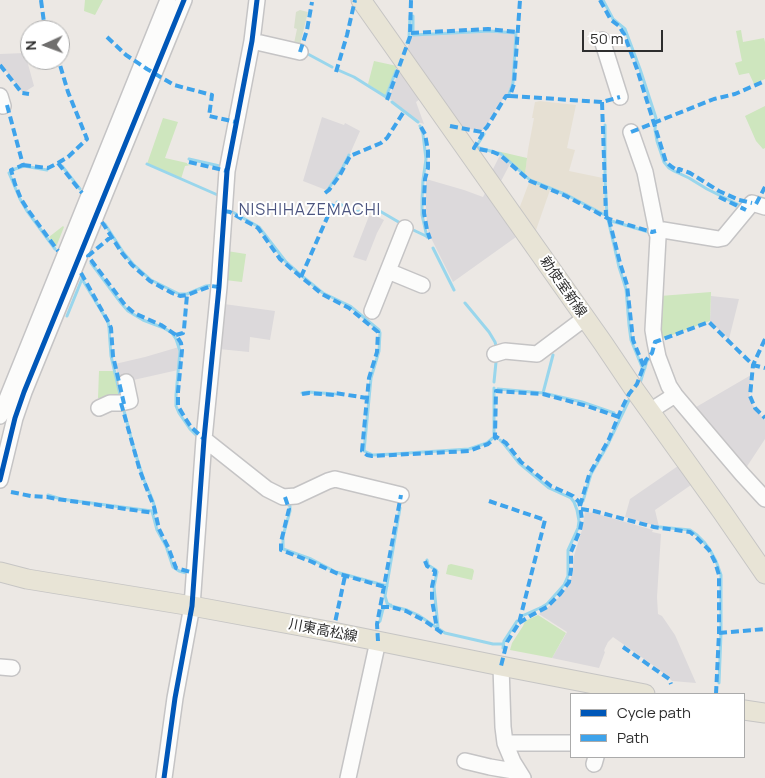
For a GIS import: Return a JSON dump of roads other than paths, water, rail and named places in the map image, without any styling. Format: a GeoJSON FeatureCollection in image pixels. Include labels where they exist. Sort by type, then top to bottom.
{"type":"FeatureCollection","features":[{"type":"Feature","properties":{"kind":"main road","name":"勅使室新線"},"geometry":{"type":"LineString","coordinates":[[361,0],[765,574]]}},
{"type":"Feature","properties":{"kind":"main road","name":"川東高松線"},"geometry":{"type":"LineString","coordinates":[[0,572],[27,579],[192,606],[378,641],[614,691],[635,693]]}},
{"type":"Feature","properties":{"kind":"main road"},"geometry":{"type":"LineString","coordinates":[[745,710],[765,712]]}},
{"type":"Feature","properties":{"kind":"street"},"geometry":{"type":"LineString","coordinates":[[0,416],[168,0]]}},
{"type":"Feature","properties":{"kind":"street"},"geometry":{"type":"LineString","coordinates":[[0,480],[15,418],[27,383],[184,0]]}},
{"type":"Feature","properties":{"kind":"street"},"geometry":{"type":"LineString","coordinates":[[164,778],[175,698],[192,606],[227,171],[258,0]]}},
{"type":"Feature","properties":{"kind":"street"},"geometry":{"type":"LineString","coordinates":[[602,40],[620,97]]}},
{"type":"Feature","properties":{"kind":"street"},"geometry":{"type":"LineString","coordinates":[[252,41],[300,52]]}},
{"type":"Feature","properties":{"kind":"street"},"geometry":{"type":"LineString","coordinates":[[631,132],[645,172],[658,237],[653,330],[658,357],[669,386],[675,395],[765,499]]}},
{"type":"Feature","properties":{"kind":"street"},"geometry":{"type":"LineString","coordinates":[[656,231],[663,230],[723,238],[754,207]]}},
{"type":"Feature","properties":{"kind":"street"},"geometry":{"type":"LineString","coordinates":[[372,311],[384,295],[388,271],[405,228]]}},
{"type":"Feature","properties":{"kind":"street"},"geometry":{"type":"LineString","coordinates":[[388,271],[416,279]]}},
{"type":"Feature","properties":{"kind":"street"},"geometry":{"type":"LineString","coordinates":[[495,354],[505,351],[537,354],[585,318]]}},
{"type":"Feature","properties":{"kind":"street"},"geometry":{"type":"LineString","coordinates":[[99,408],[110,403],[130,401],[126,382]]}},
{"type":"Feature","properties":{"kind":"street"},"geometry":{"type":"LineString","coordinates":[[650,411],[675,395]]}},
{"type":"Feature","properties":{"kind":"street"},"geometry":{"type":"LineString","coordinates":[[204,439],[267,489],[283,497],[296,496],[335,479],[401,495]]}},
{"type":"Feature","properties":{"kind":"street"},"geometry":{"type":"LineString","coordinates":[[348,778],[378,641]]}},
{"type":"Feature","properties":{"kind":"street"},"geometry":{"type":"LineString","coordinates":[[501,666],[505,743],[521,775]]}},
{"type":"Feature","properties":{"kind":"street"},"geometry":{"type":"LineString","coordinates":[[505,743],[570,743]]}},
{"type":"Feature","properties":{"kind":"street"},"geometry":{"type":"LineString","coordinates":[[465,761],[521,775]]}},
{"type":"Feature","properties":{"kind":"waterway"},"geometry":{"type":"LineString","coordinates":[[603,0],[613,19],[625,29],[656,118],[655,130],[664,162],[674,171],[743,207]]}},
{"type":"Feature","properties":{"kind":"waterway"},"geometry":{"type":"LineString","coordinates":[[407,43],[410,16]]}},
{"type":"Feature","properties":{"kind":"waterway"},"geometry":{"type":"LineString","coordinates":[[413,16],[413,35],[490,31],[516,33],[513,83],[509,94]]}},
{"type":"Feature","properties":{"kind":"waterway"},"geometry":{"type":"LineString","coordinates":[[306,53],[332,67]]}},
{"type":"Feature","properties":{"kind":"waterway"},"geometry":{"type":"LineString","coordinates":[[338,70],[354,77],[386,97]]}},
{"type":"Feature","properties":{"kind":"waterway"},"geometry":{"type":"LineString","coordinates":[[386,97],[396,71]]}},
{"type":"Feature","properties":{"kind":"waterway"},"geometry":{"type":"LineString","coordinates":[[392,102],[418,122]]}},
{"type":"Feature","properties":{"kind":"waterway"},"geometry":{"type":"LineString","coordinates":[[605,125],[607,215],[626,289],[631,340],[642,367],[645,368]]}},
{"type":"Feature","properties":{"kind":"waterway"},"geometry":{"type":"LineString","coordinates":[[420,126],[423,134],[426,159],[422,215],[427,237]]}},
{"type":"Feature","properties":{"kind":"waterway"},"geometry":{"type":"LineString","coordinates":[[484,134],[476,147],[501,154],[530,180],[567,195],[607,215]]}},
{"type":"Feature","properties":{"kind":"waterway"},"geometry":{"type":"LineString","coordinates":[[327,191],[349,155]]}},
{"type":"Feature","properties":{"kind":"waterway"},"geometry":{"type":"LineString","coordinates":[[189,159],[224,167]]}},
{"type":"Feature","properties":{"kind":"waterway"},"geometry":{"type":"LineString","coordinates":[[147,164],[220,196]]}},
{"type":"Feature","properties":{"kind":"waterway"},"geometry":{"type":"LineString","coordinates":[[47,170],[24,166],[9,173],[27,211],[55,249]]}},
{"type":"Feature","properties":{"kind":"waterway"},"geometry":{"type":"LineString","coordinates":[[62,166],[80,189]]}},
{"type":"Feature","properties":{"kind":"waterway"},"geometry":{"type":"LineString","coordinates":[[337,202],[353,212],[378,210],[402,224]]}},
{"type":"Feature","properties":{"kind":"waterway"},"geometry":{"type":"LineString","coordinates":[[229,210],[259,227],[286,262],[323,293],[350,306],[379,330],[379,351],[371,378],[364,451],[373,455],[393,454],[469,449],[487,443],[494,437],[494,388]]}},
{"type":"Feature","properties":{"kind":"waterway"},"geometry":{"type":"LineString","coordinates":[[608,220],[652,233]]}},
{"type":"Feature","properties":{"kind":"waterway"},"geometry":{"type":"LineString","coordinates":[[105,224],[123,252],[151,280],[179,294],[187,294],[206,286],[215,285]]}},
{"type":"Feature","properties":{"kind":"waterway"},"geometry":{"type":"LineString","coordinates":[[409,228],[426,236]]}},
{"type":"Feature","properties":{"kind":"waterway"},"geometry":{"type":"LineString","coordinates":[[433,248],[454,290]]}},
{"type":"Feature","properties":{"kind":"waterway"},"geometry":{"type":"LineString","coordinates":[[91,263],[128,311],[143,320],[164,328],[172,333],[176,339],[180,351],[176,406],[190,429],[199,438]]}},
{"type":"Feature","properties":{"kind":"waterway"},"geometry":{"type":"LineString","coordinates":[[82,279],[108,322],[111,356],[121,399]]}},
{"type":"Feature","properties":{"kind":"waterway"},"geometry":{"type":"LineString","coordinates":[[67,316],[82,279]]}},
{"type":"Feature","properties":{"kind":"waterway"},"geometry":{"type":"LineString","coordinates":[[465,303],[489,332],[497,349]]}},
{"type":"Feature","properties":{"kind":"waterway"},"geometry":{"type":"LineString","coordinates":[[543,393],[553,355]]}},
{"type":"Feature","properties":{"kind":"waterway"},"geometry":{"type":"LineString","coordinates":[[640,383],[647,361],[654,358]]}},
{"type":"Feature","properties":{"kind":"waterway"},"geometry":{"type":"LineString","coordinates":[[494,382],[496,362]]}},
{"type":"Feature","properties":{"kind":"waterway"},"geometry":{"type":"LineString","coordinates":[[498,389],[543,393],[582,402],[614,413]]}},
{"type":"Feature","properties":{"kind":"waterway"},"geometry":{"type":"LineString","coordinates":[[302,393],[335,394]]}},
{"type":"Feature","properties":{"kind":"waterway"},"geometry":{"type":"LineString","coordinates":[[583,501],[591,474],[630,398]]}},
{"type":"Feature","properties":{"kind":"waterway"},"geometry":{"type":"LineString","coordinates":[[123,407],[134,449],[153,501],[156,513],[153,514]]}},
{"type":"Feature","properties":{"kind":"waterway"},"geometry":{"type":"LineString","coordinates":[[500,440],[519,463],[549,488],[571,498],[577,510],[579,521],[578,528],[568,550],[568,576],[564,585],[547,604],[522,616]]}},
{"type":"Feature","properties":{"kind":"waterway"},"geometry":{"type":"LineString","coordinates":[[48,495],[61,499],[152,511],[157,530],[166,546],[173,567],[190,574]]}},
{"type":"Feature","properties":{"kind":"waterway"},"geometry":{"type":"LineString","coordinates":[[286,503],[290,506],[290,511],[283,536],[283,549],[311,559],[336,572],[387,586]]}},
{"type":"Feature","properties":{"kind":"waterway"},"geometry":{"type":"LineString","coordinates":[[400,508],[385,596],[387,603],[418,615],[445,633],[493,644],[503,644]]}},
{"type":"Feature","properties":{"kind":"waterway"},"geometry":{"type":"LineString","coordinates":[[660,527],[690,530],[704,542],[716,561],[721,575],[719,683]]}},
{"type":"Feature","properties":{"kind":"waterway"},"geometry":{"type":"LineString","coordinates":[[427,560],[428,565],[437,572],[434,587],[438,627]]}},
{"type":"Feature","properties":{"kind":"waterway"},"geometry":{"type":"LineString","coordinates":[[378,623],[383,609],[391,605]]}},
{"type":"Feature","properties":{"kind":"waterway"},"geometry":{"type":"LineString","coordinates":[[503,648],[504,641],[517,621]]}},
{"type":"Feature","properties":{"kind":"district","name":"NISHIHAZEMACHI"},"geometry":{"type":"Point","coordinates":[310,211]}}]}
